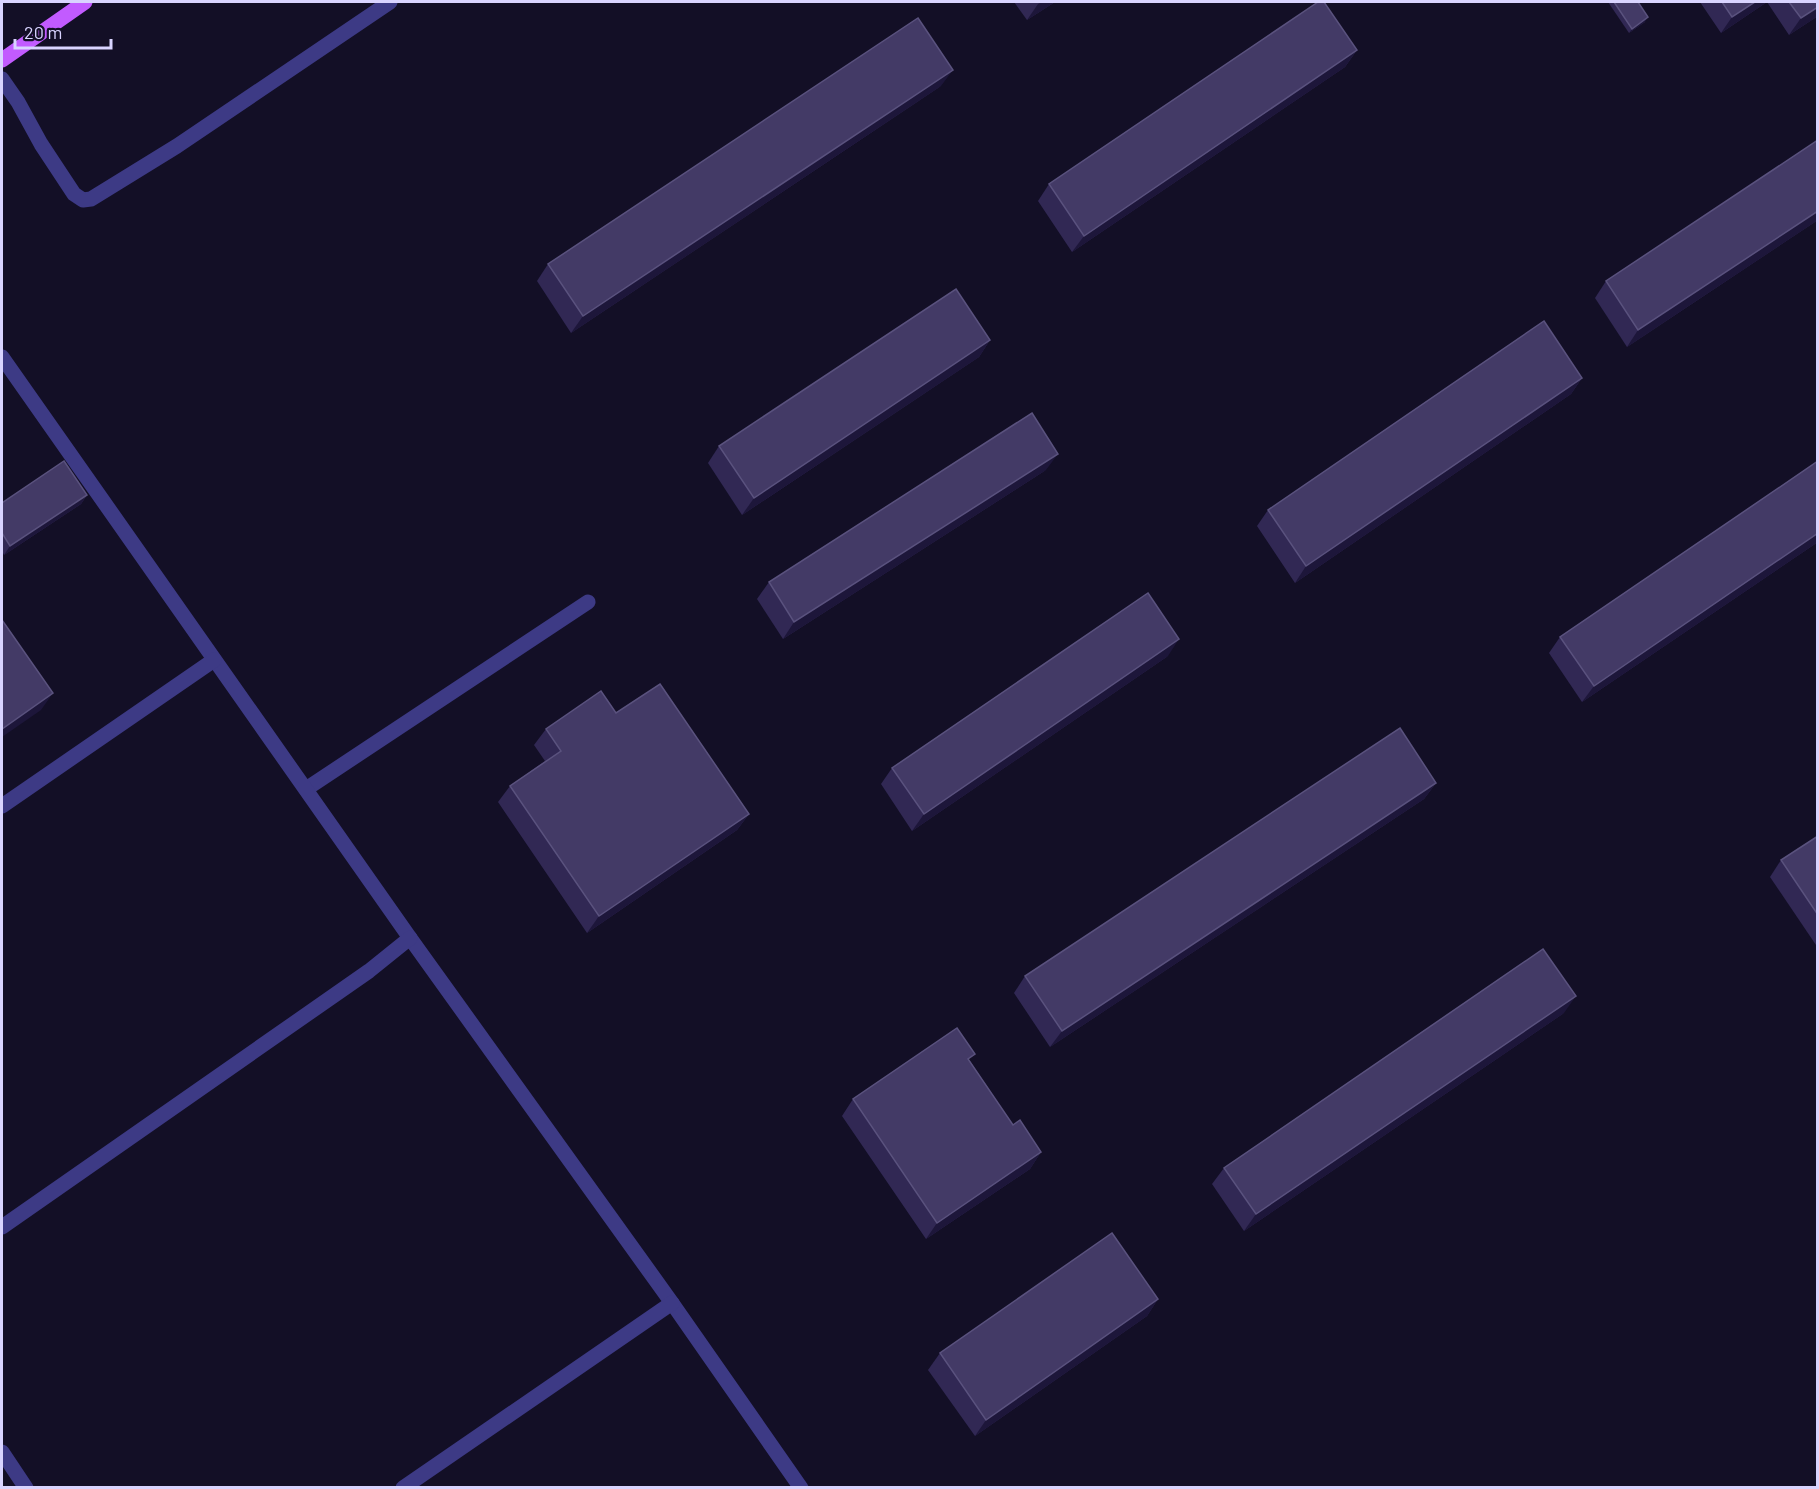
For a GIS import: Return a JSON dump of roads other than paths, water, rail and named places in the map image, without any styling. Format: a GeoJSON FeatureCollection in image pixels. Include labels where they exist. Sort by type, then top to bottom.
{"type":"FeatureCollection","features":[{"type":"Feature","properties":{"kind":"main road"},"geometry":{"type":"LineString","coordinates":[[2,60],[85,2]]}},
{"type":"Feature","properties":{"kind":"street"},"geometry":{"type":"LineString","coordinates":[[2,79],[74,194],[83,200],[91,199],[177,146],[390,2]]}},
{"type":"Feature","properties":{"kind":"street"},"geometry":{"type":"LineString","coordinates":[[2,357],[410,938],[672,1303],[801,1488]]}},
{"type":"Feature","properties":{"kind":"street"},"geometry":{"type":"LineString","coordinates":[[306,789],[588,602]]}},
{"type":"Feature","properties":{"kind":"street"},"geometry":{"type":"LineString","coordinates":[[2,806],[214,660]]}},
{"type":"Feature","properties":{"kind":"street"},"geometry":{"type":"LineString","coordinates":[[2,1227],[369,971],[410,938]]}},
{"type":"Feature","properties":{"kind":"street"},"geometry":{"type":"LineString","coordinates":[[403,1488],[672,1303]]}},
{"type":"Feature","properties":{"kind":"street"},"geometry":{"type":"LineString","coordinates":[[2,1452],[26,1488]]}}]}
